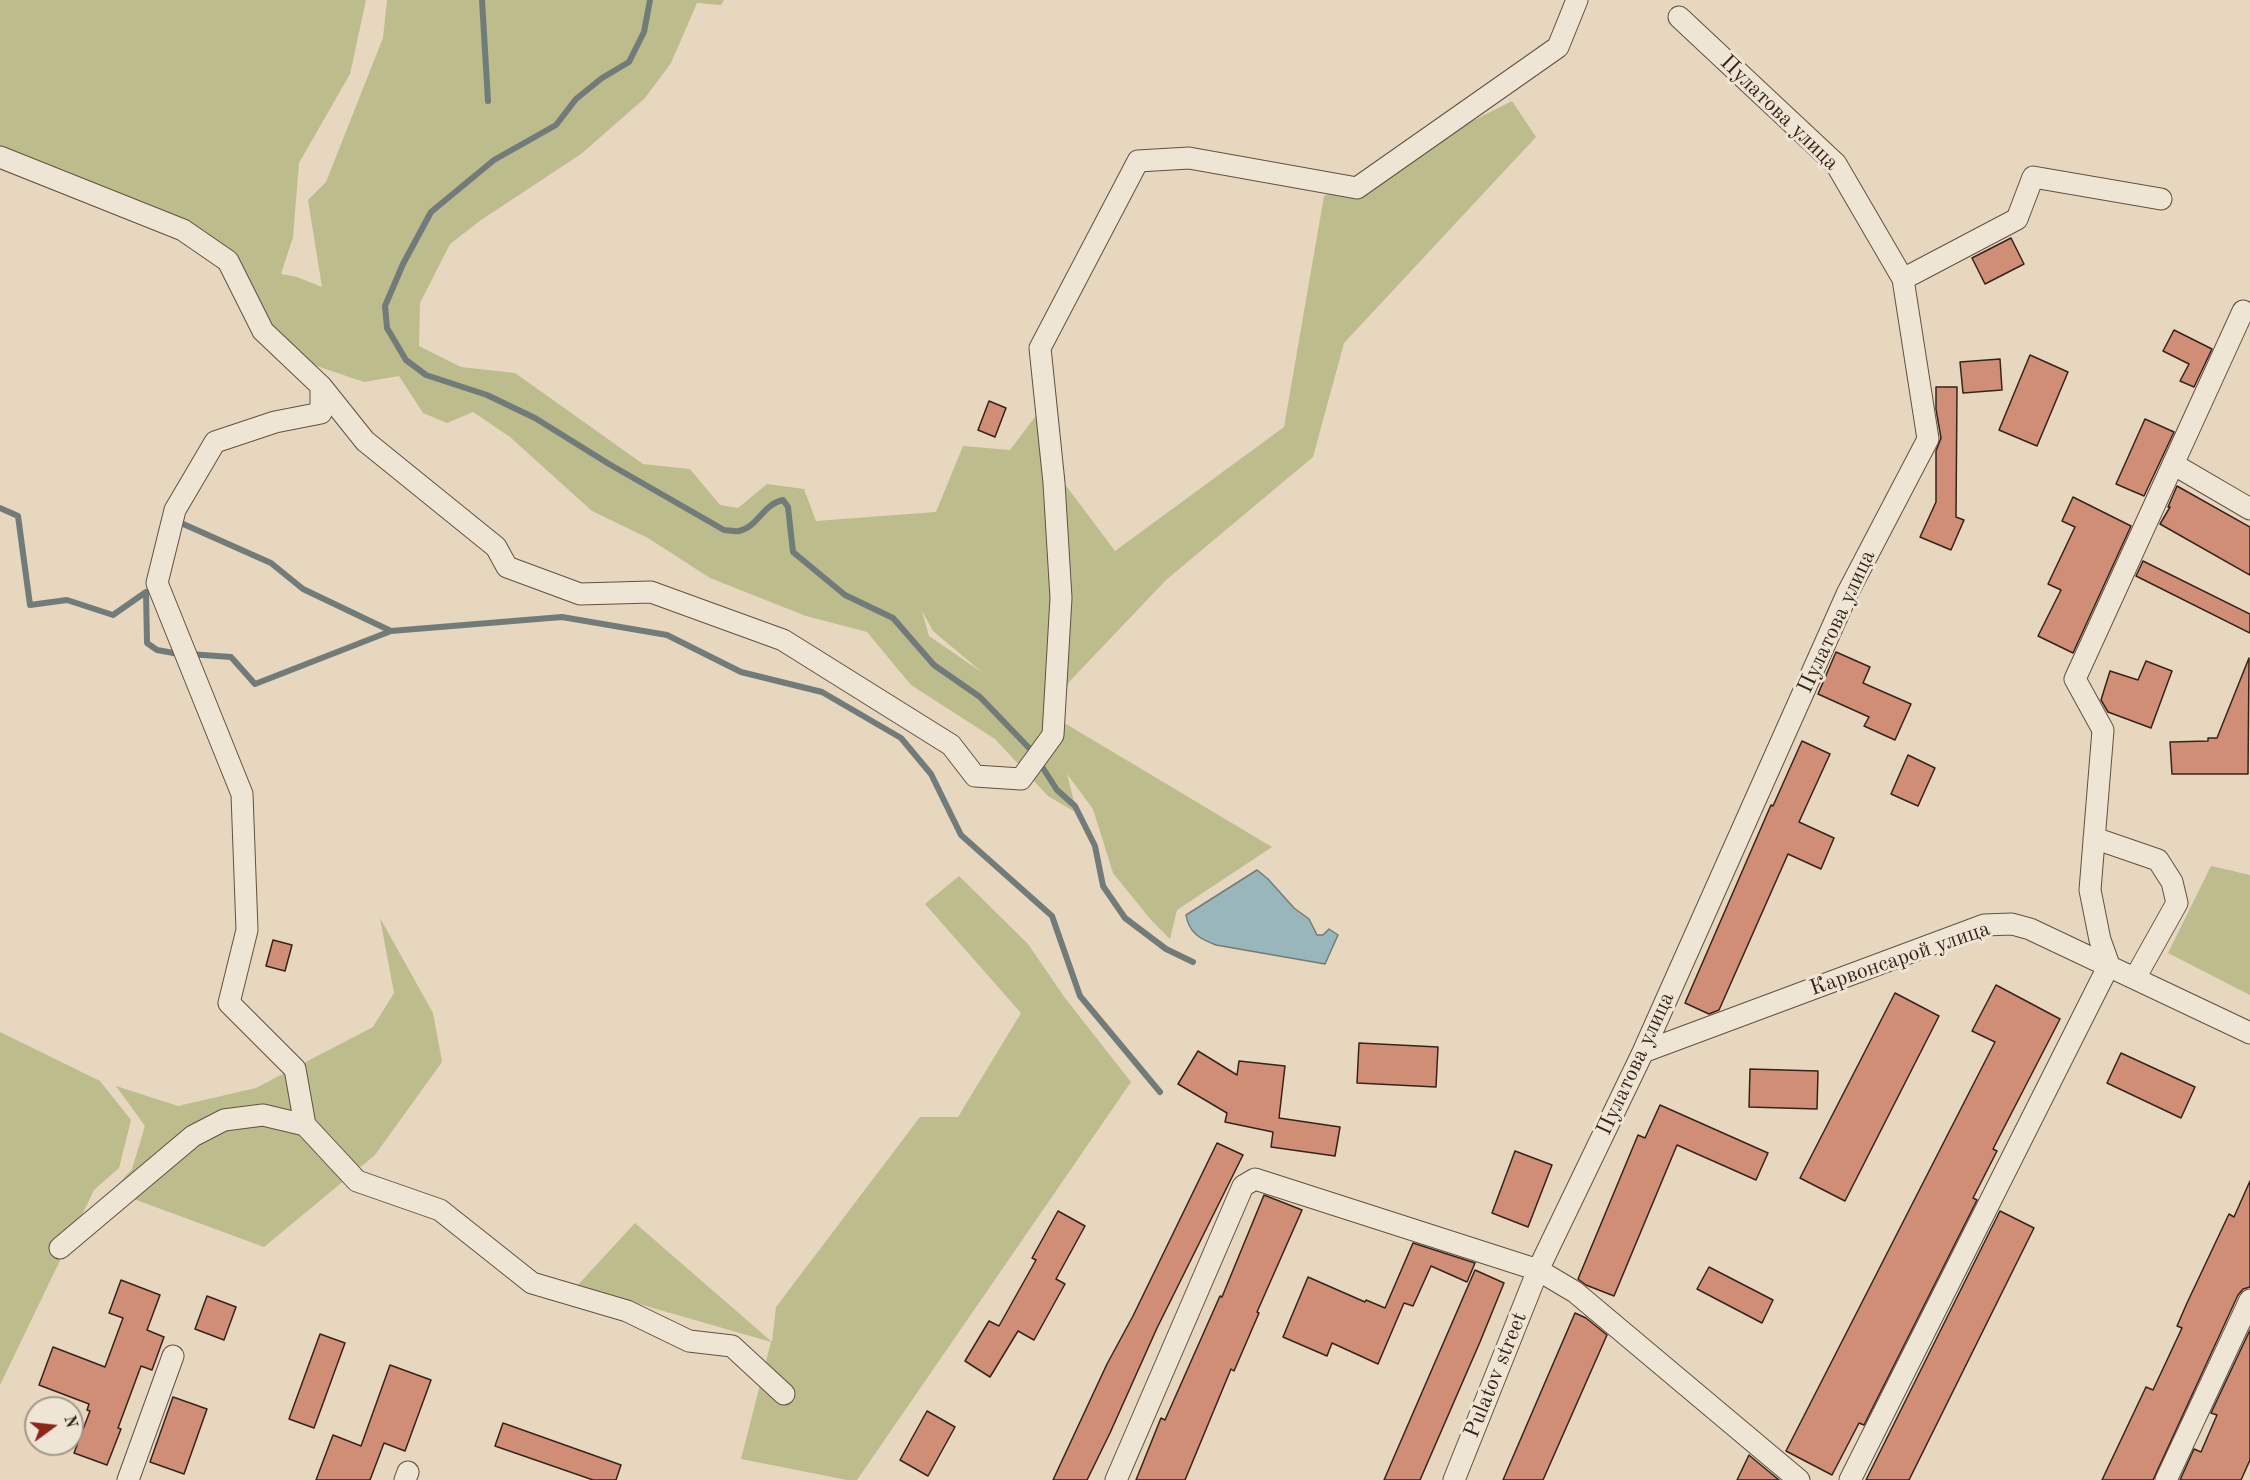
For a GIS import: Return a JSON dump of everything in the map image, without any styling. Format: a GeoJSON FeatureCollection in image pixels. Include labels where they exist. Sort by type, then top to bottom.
{"type":"FeatureCollection","features":[{"type":"Feature","properties":{"kind":"street"},"geometry":{"type":"LineString","coordinates":[[0,157],[183,230],[228,261],[263,331],[321,386],[365,441],[496,547],[507,567],[580,594],[651,592],[783,640],[951,745],[975,776],[1021,779],[1053,735],[1061,598],[1054,483],[1040,348],[1138,161],[1189,159],[1357,188],[1558,47],[1577,0]]}},
{"type":"Feature","properties":{"kind":"street","name":"Пулатова улица"},"geometry":{"type":"LineString","coordinates":[[1538,1270],[1643,1052],[1848,592],[1928,439],[1903,279],[1836,164],[1679,18]]}},
{"type":"Feature","properties":{"kind":"street"},"geometry":{"type":"LineString","coordinates":[[1903,279],[2017,219],[2032,177],[2161,199]]}},
{"type":"Feature","properties":{"kind":"street"},"geometry":{"type":"LineString","coordinates":[[1850,1480],[2109,965],[2100,940],[2090,890],[2103,730],[2074,679],[2243,311]]}},
{"type":"Feature","properties":{"kind":"street"},"geometry":{"type":"LineString","coordinates":[[321,386],[321,412],[275,422],[215,442],[175,510],[157,583],[242,794],[247,930],[229,1003],[295,1069],[306,1125],[357,1181],[440,1210],[532,1282],[627,1311],[689,1341],[732,1346],[784,1394]]}},
{"type":"Feature","properties":{"kind":"street"},"geometry":{"type":"LineString","coordinates":[[2173,464],[2250,510]]}},
{"type":"Feature","properties":{"kind":"street"},"geometry":{"type":"LineString","coordinates":[[2094,838],[2158,860],[2172,882],[2177,903],[2135,978]]}},
{"type":"Feature","properties":{"kind":"street","name":"Карвонсарой улица"},"geometry":{"type":"LineString","coordinates":[[1643,1052],[1984,925],[2012,924],[2030,929],[2109,965],[2250,1033]]}},
{"type":"Feature","properties":{"kind":"street"},"geometry":{"type":"LineString","coordinates":[[60,1248],[193,1136],[224,1120],[263,1114],[306,1125]]}},
{"type":"Feature","properties":{"kind":"street"},"geometry":{"type":"LineString","coordinates":[[1116,1480],[1243,1186],[1255,1179],[1538,1270],[1575,1292],[1796,1479]]}},
{"type":"Feature","properties":{"kind":"street","name":"Pulatov street"},"geometry":{"type":"LineString","coordinates":[[1454,1480],[1538,1270]]}},
{"type":"Feature","properties":{"kind":"street"},"geometry":{"type":"LineString","coordinates":[[2166,1480],[2250,1300]]}},
{"type":"Feature","properties":{"kind":"street"},"geometry":{"type":"LineString","coordinates":[[128,1480],[172,1356]]}},
{"type":"Feature","properties":{"kind":"green space"},"geometry":{"type":"Polygon","coordinates":[[[0,0],[366,0],[350,74],[299,163],[293,237],[281,274],[297,277],[322,287],[308,200],[326,182],[383,38],[387,0],[724,0],[721,5],[697,3],[671,63],[645,98],[581,154],[481,220],[450,244],[420,303],[419,346],[461,367],[515,373],[643,464],[690,469],[720,505],[738,508],[767,484],[804,489],[816,521],[936,512],[963,446],[1010,450],[1041,409],[1049,463],[1115,551],[1284,427],[1324,196],[1512,101],[1536,137],[1344,343],[1313,457],[1166,580],[1069,682],[1056,718],[1272,847],[1177,910],[1170,939],[1151,920],[1113,873],[1093,809],[1067,774],[1077,813],[1048,796],[995,739],[911,685],[867,632],[806,616],[710,578],[648,538],[592,511],[510,437],[473,412],[447,423],[423,413],[399,376],[364,382],[308,363],[266,324],[232,252],[0,152],[0,0]],[[922,611],[929,636],[983,673],[933,631],[922,611]]]}},
{"type":"Feature","properties":{"kind":"green space"},"geometry":{"type":"Polygon","coordinates":[[[2211,866],[2250,875],[2250,995],[2168,953],[2211,866]]]}},
{"type":"Feature","properties":{"kind":"green space"},"geometry":{"type":"Polygon","coordinates":[[[959,876],[1028,944],[1065,998],[1131,1082],[857,1480],[741,1459],[771,1342],[577,1286],[635,1223],[772,1342],[776,1307],[920,1117],[958,1117],[1021,1013],[925,904],[959,876]]]}},
{"type":"Feature","properties":{"kind":"green space"},"geometry":{"type":"Polygon","coordinates":[[[380,918],[433,1013],[442,1062],[375,1155],[264,1247],[112,1191],[132,1169],[145,1126],[116,1086],[178,1106],[256,1088],[373,1027],[394,993],[380,918]]]}},
{"type":"Feature","properties":{"kind":"green space"},"geometry":{"type":"Polygon","coordinates":[[[0,1032],[100,1081],[131,1120],[119,1168],[94,1190],[0,1385],[0,1032]]]}},
{"type":"Feature","properties":{"kind":"water"},"geometry":{"type":"Polygon","coordinates":[[[1257,870],[1294,908],[1309,919],[1317,935],[1323,935],[1329,929],[1338,935],[1325,964],[1216,945],[1200,938],[1193,931],[1186,915],[1257,870]]]}},
{"type":"Feature","properties":{"kind":"building"},"geometry":{"type":"Polygon","coordinates":[[[2011,238],[2024,264],[1985,284],[1972,258],[2011,238]]]}},
{"type":"Feature","properties":{"kind":"building"},"geometry":{"type":"Polygon","coordinates":[[[2174,330],[2212,349],[2194,387],[2180,381],[2189,364],[2163,351],[2174,330]]]}},
{"type":"Feature","properties":{"kind":"building"},"geometry":{"type":"Polygon","coordinates":[[[2030,355],[2068,372],[2037,446],[1999,430],[2030,355]]]}},
{"type":"Feature","properties":{"kind":"building"},"geometry":{"type":"Polygon","coordinates":[[[2000,359],[2002,390],[1963,393],[1960,362],[2000,359]]]}},
{"type":"Feature","properties":{"kind":"building"},"geometry":{"type":"Polygon","coordinates":[[[1936,387],[1957,387],[1956,517],[1964,520],[1951,550],[1920,537],[1936,502],[1936,451],[1941,438],[1936,409],[1936,387]]]}},
{"type":"Feature","properties":{"kind":"building"},"geometry":{"type":"Polygon","coordinates":[[[989,401],[1006,408],[995,437],[978,430],[989,401]]]}},
{"type":"Feature","properties":{"kind":"building"},"geometry":{"type":"Polygon","coordinates":[[[2145,419],[2174,432],[2144,496],[2116,484],[2145,419]]]}},
{"type":"Feature","properties":{"kind":"building"},"geometry":{"type":"Polygon","coordinates":[[[2177,486],[2250,527],[2250,575],[2160,524],[2170,507],[2168,507],[2177,486]]]}},
{"type":"Feature","properties":{"kind":"building"},"geometry":{"type":"Polygon","coordinates":[[[2073,497],[2131,526],[2073,653],[2038,636],[2061,590],[2048,584],[2075,527],[2062,521],[2073,497]]]}},
{"type":"Feature","properties":{"kind":"building"},"geometry":{"type":"Polygon","coordinates":[[[2143,561],[2250,614],[2250,633],[2136,576],[2143,561]]]}},
{"type":"Feature","properties":{"kind":"building"},"geometry":{"type":"Polygon","coordinates":[[[1836,652],[1870,667],[1863,683],[1911,704],[1895,740],[1864,726],[1869,717],[1818,694],[1836,652]]]}},
{"type":"Feature","properties":{"kind":"building"},"geometry":{"type":"Polygon","coordinates":[[[2249,658],[2248,774],[2172,774],[2170,742],[2208,741],[2208,738],[2217,738],[2249,658]]]}},
{"type":"Feature","properties":{"kind":"building"},"geometry":{"type":"Polygon","coordinates":[[[2146,661],[2172,671],[2151,728],[2108,712],[2101,700],[2110,671],[2138,680],[2146,661]]]}},
{"type":"Feature","properties":{"kind":"building"},"geometry":{"type":"Polygon","coordinates":[[[1802,741],[1830,754],[1799,822],[1834,838],[1821,869],[1788,854],[1719,1010],[1709,1014],[1685,1003],[1771,805],[1773,806],[1802,741]]]}},
{"type":"Feature","properties":{"kind":"building"},"geometry":{"type":"Polygon","coordinates":[[[1908,755],[1935,768],[1918,806],[1891,794],[1908,755]]]}},
{"type":"Feature","properties":{"kind":"building"},"geometry":{"type":"Polygon","coordinates":[[[273,940],[292,945],[285,971],[266,966],[273,940]]]}},
{"type":"Feature","properties":{"kind":"building"},"geometry":{"type":"Polygon","coordinates":[[[1996,985],[2060,1019],[1993,1149],[1997,1151],[1973,1198],[1977,1200],[1864,1425],[1859,1423],[1832,1475],[1786,1451],[1995,1042],[1972,1031],[1996,985]]]}},
{"type":"Feature","properties":{"kind":"building"},"geometry":{"type":"Polygon","coordinates":[[[1895,993],[1939,1016],[1845,1201],[1800,1178],[1895,993]]]}},
{"type":"Feature","properties":{"kind":"building"},"geometry":{"type":"Polygon","coordinates":[[[1359,1043],[1438,1047],[1436,1087],[1357,1083],[1359,1043]]]}},
{"type":"Feature","properties":{"kind":"building"},"geometry":{"type":"Polygon","coordinates":[[[1198,1051],[1237,1075],[1239,1061],[1285,1066],[1279,1118],[1340,1127],[1335,1156],[1271,1147],[1273,1132],[1225,1122],[1227,1113],[1178,1084],[1198,1051]]]}},
{"type":"Feature","properties":{"kind":"building"},"geometry":{"type":"Polygon","coordinates":[[[2121,1053],[2195,1087],[2181,1118],[2107,1083],[2121,1053]]]}},
{"type":"Feature","properties":{"kind":"building"},"geometry":{"type":"Polygon","coordinates":[[[1750,1069],[1818,1071],[1817,1109],[1749,1107],[1750,1069]]]}},
{"type":"Feature","properties":{"kind":"building"},"geometry":{"type":"Polygon","coordinates":[[[1660,1105],[1768,1153],[1756,1180],[1677,1145],[1614,1296],[1586,1285],[1578,1279],[1638,1135],[1645,1138],[1660,1105]]]}},
{"type":"Feature","properties":{"kind":"building"},"geometry":{"type":"Polygon","coordinates":[[[1217,1143],[1243,1155],[1157,1328],[1110,1433],[1087,1480],[1053,1480],[1107,1364],[1133,1316],[1217,1143]]]}},
{"type":"Feature","properties":{"kind":"building"},"geometry":{"type":"Polygon","coordinates":[[[1515,1151],[1552,1165],[1528,1227],[1492,1213],[1515,1151]]]}},
{"type":"Feature","properties":{"kind":"building"},"geometry":{"type":"Polygon","coordinates":[[[2250,1181],[2250,1287],[2243,1289],[2238,1295],[2153,1480],[2102,1480],[2146,1387],[2153,1390],[2182,1328],[2177,1326],[2187,1303],[2229,1214],[2234,1217],[2250,1181]]]}},
{"type":"Feature","properties":{"kind":"building"},"geometry":{"type":"Polygon","coordinates":[[[1264,1195],[1302,1210],[1234,1371],[1231,1369],[1185,1480],[1136,1480],[1161,1418],[1165,1420],[1220,1296],[1222,1297],[1264,1195]]]}},
{"type":"Feature","properties":{"kind":"building"},"geometry":{"type":"Polygon","coordinates":[[[1058,1211],[1085,1226],[1056,1279],[1065,1284],[1034,1340],[1018,1331],[990,1377],[965,1361],[989,1321],[999,1326],[1036,1260],[1032,1258],[1058,1211]]]}},
{"type":"Feature","properties":{"kind":"building"},"geometry":{"type":"Polygon","coordinates":[[[2000,1211],[2034,1228],[1909,1480],[1866,1480],[2000,1211]]]}},
{"type":"Feature","properties":{"kind":"building"},"geometry":{"type":"Polygon","coordinates":[[[1413,1243],[1475,1263],[1467,1282],[1431,1266],[1413,1306],[1404,1303],[1378,1364],[1332,1343],[1327,1356],[1283,1337],[1308,1277],[1365,1302],[1366,1300],[1385,1308],[1413,1243]]]}},
{"type":"Feature","properties":{"kind":"building"},"geometry":{"type":"Polygon","coordinates":[[[1709,1267],[1773,1300],[1762,1323],[1697,1289],[1709,1267]]]}},
{"type":"Feature","properties":{"kind":"building"},"geometry":{"type":"Polygon","coordinates":[[[1475,1270],[1504,1283],[1480,1342],[1420,1480],[1384,1480],[1475,1270]]]}},
{"type":"Feature","properties":{"kind":"building"},"geometry":{"type":"Polygon","coordinates":[[[121,1280],[160,1295],[147,1330],[164,1337],[152,1370],[141,1366],[107,1465],[82,1456],[84,1427],[90,1411],[87,1410],[89,1404],[84,1402],[84,1396],[68,1396],[39,1385],[53,1347],[105,1367],[123,1318],[109,1313],[121,1280]]]}},
{"type":"Feature","properties":{"kind":"building"},"geometry":{"type":"Polygon","coordinates":[[[207,1296],[236,1307],[224,1340],[195,1329],[207,1296]]]}},
{"type":"Feature","properties":{"kind":"building"},"geometry":{"type":"Polygon","coordinates":[[[1575,1313],[1586,1318],[1607,1335],[1543,1480],[1503,1480],[1575,1313]]]}},
{"type":"Feature","properties":{"kind":"building"},"geometry":{"type":"Polygon","coordinates":[[[2250,1330],[2250,1460],[2241,1480],[2180,1480],[2194,1449],[2201,1452],[2217,1415],[2211,1413],[2250,1330]]]}},
{"type":"Feature","properties":{"kind":"building"},"geometry":{"type":"Polygon","coordinates":[[[320,1334],[345,1343],[314,1428],[289,1419],[320,1334]]]}},
{"type":"Feature","properties":{"kind":"building"},"geometry":{"type":"Polygon","coordinates":[[[390,1365],[431,1380],[405,1451],[384,1443],[370,1480],[316,1480],[333,1435],[361,1446],[390,1365]]]}},
{"type":"Feature","properties":{"kind":"building"},"geometry":{"type":"Polygon","coordinates":[[[173,1397],[207,1409],[184,1474],[150,1462],[173,1397]]]}},
{"type":"Feature","properties":{"kind":"building"},"geometry":{"type":"Polygon","coordinates":[[[927,1411],[955,1427],[928,1476],[900,1460],[927,1411]]]}},
{"type":"Feature","properties":{"kind":"building"},"geometry":{"type":"Polygon","coordinates":[[[503,1423],[621,1465],[616,1480],[593,1480],[495,1446],[503,1423]]]}},
{"type":"Feature","properties":{"kind":"building"},"geometry":{"type":"Polygon","coordinates":[[[1750,1456],[1779,1480],[1737,1480],[1750,1456]]]}},
{"type":"Feature","properties":{"kind":"waterway"},"geometry":{"type":"LineString","coordinates":[[482,0],[488,101]]}},
{"type":"Feature","properties":{"kind":"waterway"},"geometry":{"type":"LineString","coordinates":[[650,0],[644,32],[629,62],[602,78],[576,99],[556,125],[494,160],[431,212],[403,264],[385,306],[387,328],[406,360],[426,375],[487,395],[535,418],[609,464],[724,530],[746,529],[770,506],[783,500],[788,507],[793,552],[845,595],[893,618],[934,665],[980,697],[1032,751],[1057,790],[1075,806],[1095,846],[1103,886],[1125,918],[1166,949],[1193,962]]}},
{"type":"Feature","properties":{"kind":"waterway"},"geometry":{"type":"LineString","coordinates":[[0,508],[18,516],[30,605],[67,600],[113,615],[146,592],[147,643],[157,650],[179,654]]}},
{"type":"Feature","properties":{"kind":"waterway"},"geometry":{"type":"LineString","coordinates":[[181,523],[271,563],[303,589],[391,631]]}},
{"type":"Feature","properties":{"kind":"waterway"},"geometry":{"type":"LineString","coordinates":[[189,654],[231,657],[255,684],[391,631],[562,617],[667,635],[741,672],[822,692],[901,738],[931,774],[961,835],[1052,916],[1080,996],[1160,1092]]}}]}
